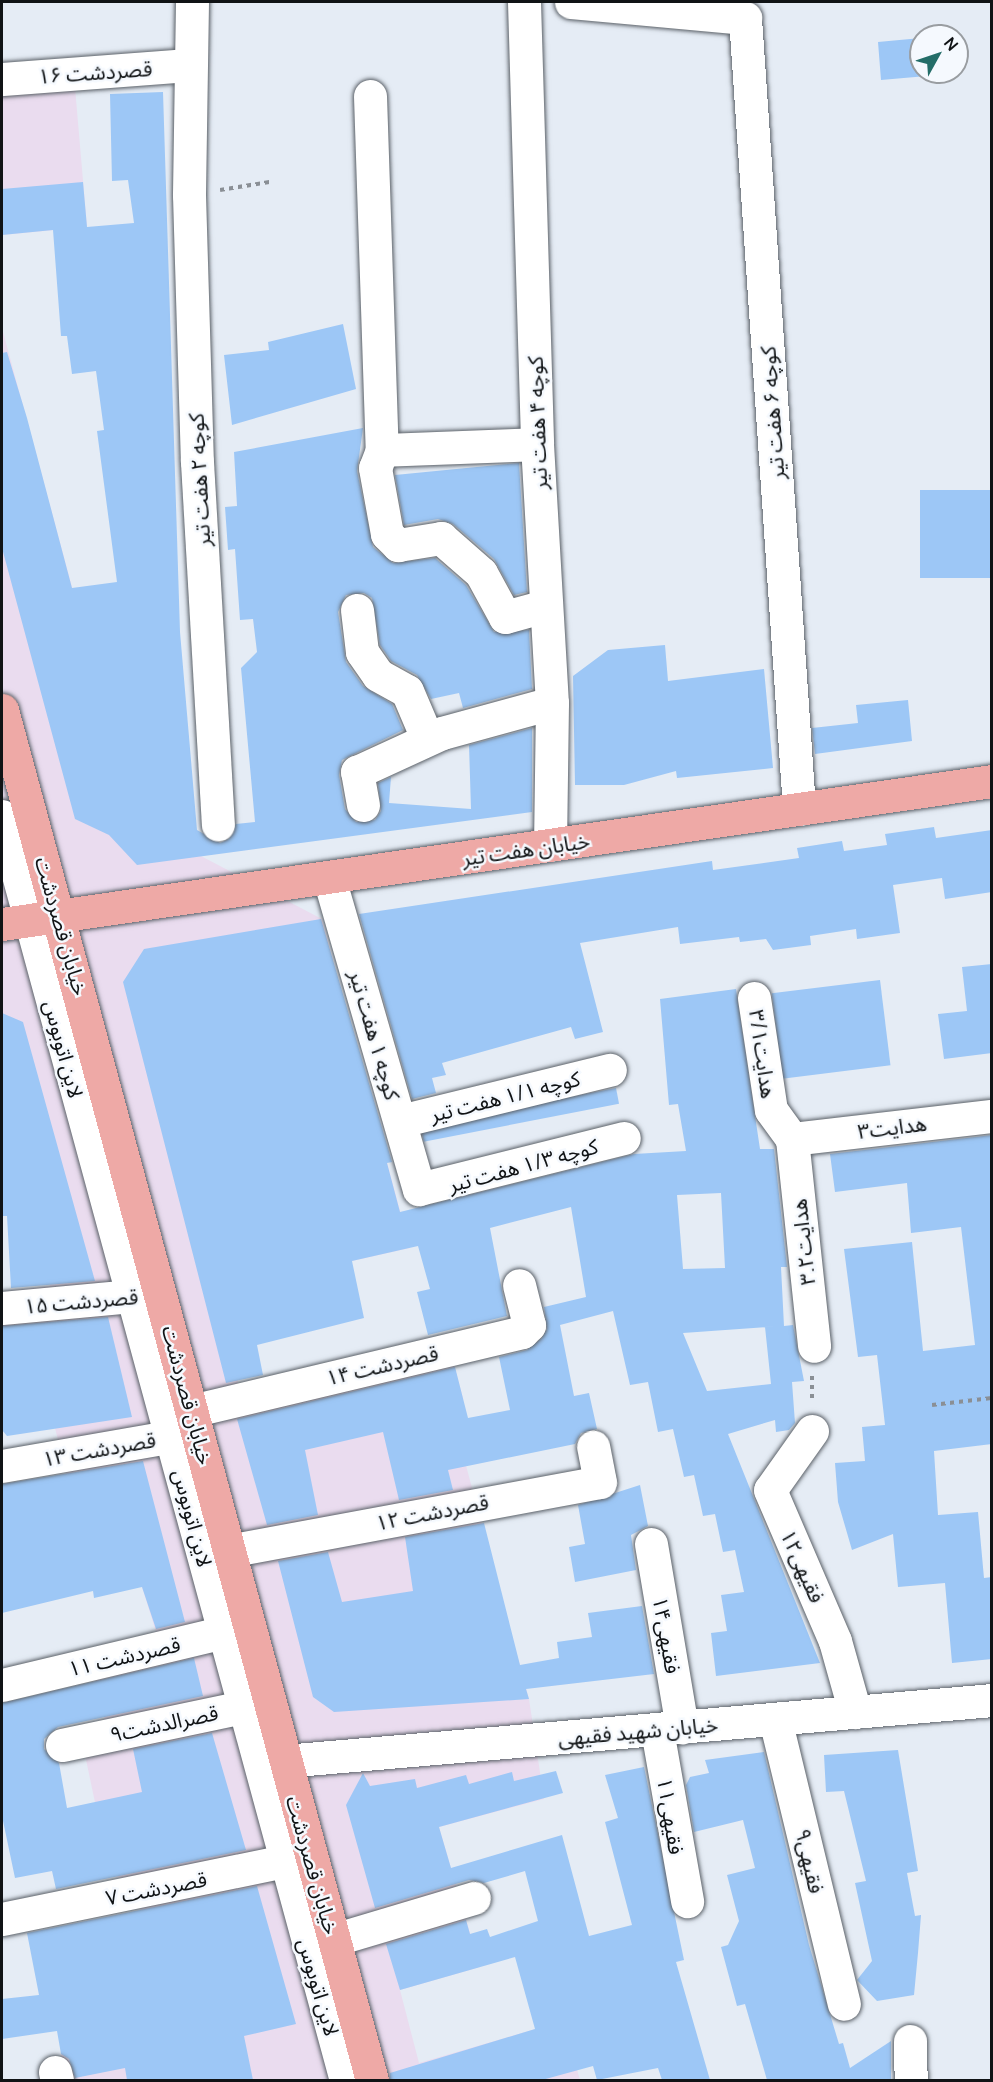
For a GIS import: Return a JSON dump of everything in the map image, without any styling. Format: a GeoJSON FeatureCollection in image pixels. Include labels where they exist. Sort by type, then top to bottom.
{"type":"FeatureCollection","features":[{"type":"Feature","properties":{"kind":"main road","name":"خیابان قصردشت"},"geometry":{"type":"LineString","coordinates":[[2,710],[60,918],[147,1295],[186,1427],[228,1551],[235,1629],[254,1704],[284,1761],[297,1859],[333,1940],[372,2080]]}},
{"type":"Feature","properties":{"kind":"main road","name":"خیابان هفت تیر"},"geometry":{"type":"LineString","coordinates":[[15,923],[992,781]]}},
{"type":"Feature","properties":{"kind":"street","name":"کوچه ۲ هفت تیر"},"geometry":{"type":"LineString","coordinates":[[192,2],[188,65],[189,195],[197,462],[218,824]]}},
{"type":"Feature","properties":{"kind":"street","name":"کوچه ۴ هفت تیر"},"geometry":{"type":"LineString","coordinates":[[524,2],[537,444],[552,704],[550,845]]}},
{"type":"Feature","properties":{"kind":"street","name":"کوچه ۶ هفت تیر"},"geometry":{"type":"LineString","coordinates":[[571,2],[745,18],[799,809]]}},
{"type":"Feature","properties":{"kind":"street","name":"قصردشت ۱۶"},"geometry":{"type":"LineString","coordinates":[[2,79],[188,65]]}},
{"type":"Feature","properties":{"kind":"street"},"geometry":{"type":"LineString","coordinates":[[370,96],[382,450],[375,468],[387,534],[398,545],[441,538],[481,573],[505,617],[545,606]]}},
{"type":"Feature","properties":{"kind":"street"},"geometry":{"type":"LineString","coordinates":[[382,450],[537,444]]}},
{"type":"Feature","properties":{"kind":"street"},"geometry":{"type":"LineString","coordinates":[[357,610],[362,652],[378,675],[407,692],[428,738]]}},
{"type":"Feature","properties":{"kind":"street"},"geometry":{"type":"LineString","coordinates":[[363,805],[357,772],[428,738],[552,704]]}},
{"type":"Feature","properties":{"kind":"street","name":"لاین اتوبوس"},"geometry":{"type":"LineString","coordinates":[[2,816],[15,923],[147,1295]]}},
{"type":"Feature","properties":{"kind":"street","name":"کوچه ۱ هفت تیر"},"geometry":{"type":"LineString","coordinates":[[329,878],[422,1191]]}},
{"type":"Feature","properties":{"kind":"street","name":"هدایت۳/۱"},"geometry":{"type":"LineString","coordinates":[[754,998],[771,1110],[792,1139]]}},
{"type":"Feature","properties":{"kind":"street","name":"کوچه ۱/۱ هفت تیر"},"geometry":{"type":"LineString","coordinates":[[400,1121],[610,1070]]}},
{"type":"Feature","properties":{"kind":"street","name":"هدایت۳"},"geometry":{"type":"LineString","coordinates":[[792,1139],[992,1116]]}},
{"type":"Feature","properties":{"kind":"street","name":"کوچه ۱/۳ هفت تیر"},"geometry":{"type":"LineString","coordinates":[[422,1191],[624,1138]]}},
{"type":"Feature","properties":{"kind":"street","name":"هدایت۳.۲"},"geometry":{"type":"LineString","coordinates":[[792,1139],[814,1346]]}},
{"type":"Feature","properties":{"kind":"street","name":"قصردشت ۱۴"},"geometry":{"type":"LineString","coordinates":[[186,1427],[522,1332],[529,1325],[519,1285]]}},
{"type":"Feature","properties":{"kind":"street","name":"قصردشت ۱۵"},"geometry":{"type":"LineString","coordinates":[[2,1308],[147,1295]]}},
{"type":"Feature","properties":{"kind":"street","name":"لاین اتوبوس"},"geometry":{"type":"LineString","coordinates":[[186,1427],[235,1629]]}},
{"type":"Feature","properties":{"kind":"street","name":"قصردشت ۱۳"},"geometry":{"type":"LineString","coordinates":[[2,1466],[186,1427]]}},
{"type":"Feature","properties":{"kind":"street","name":"فقیهی۱۲"},"geometry":{"type":"LineString","coordinates":[[812,1431],[770,1490],[835,1641],[855,1712]]}},
{"type":"Feature","properties":{"kind":"street","name":"قصردشت ۱۲"},"geometry":{"type":"LineString","coordinates":[[228,1551],[600,1482],[593,1446]]}},
{"type":"Feature","properties":{"kind":"street","name":"فقیهی۱۴"},"geometry":{"type":"LineString","coordinates":[[651,1544],[670,1729]]}},
{"type":"Feature","properties":{"kind":"street","name":"قصردشت ۱۱"},"geometry":{"type":"LineString","coordinates":[[2,1685],[235,1629]]}},
{"type":"Feature","properties":{"kind":"street","name":"خیابان شهید فقیهی"},"geometry":{"type":"LineString","coordinates":[[284,1761],[992,1700]]}},
{"type":"Feature","properties":{"kind":"street","name":"لاین اتوبوس"},"geometry":{"type":"LineString","coordinates":[[254,1704],[297,1859],[346,2080]]}},
{"type":"Feature","properties":{"kind":"street","name":"قصرالدشت۹"},"geometry":{"type":"LineString","coordinates":[[62,1745],[254,1704]]}},
{"type":"Feature","properties":{"kind":"street","name":"فقیهی۹"},"geometry":{"type":"LineString","coordinates":[[776,1719],[844,2004]]}},
{"type":"Feature","properties":{"kind":"street","name":"فقیهی۱۱"},"geometry":{"type":"LineString","coordinates":[[670,1729],[687,1901]]}},
{"type":"Feature","properties":{"kind":"street","name":"قصردشت ۷"},"geometry":{"type":"LineString","coordinates":[[2,1918],[297,1859]]}},
{"type":"Feature","properties":{"kind":"street"},"geometry":{"type":"LineString","coordinates":[[333,1940],[474,1898]]}},
{"type":"Feature","properties":{"kind":"street"},"geometry":{"type":"LineString","coordinates":[[910,2041],[911,2080]]}},
{"type":"Feature","properties":{"kind":"path"},"geometry":{"type":"LineString","coordinates":[[189,195],[269,182]]}},
{"type":"Feature","properties":{"kind":"path"},"geometry":{"type":"LineString","coordinates":[[812,1431],[814,1346]]}},
{"type":"Feature","properties":{"kind":"path"},"geometry":{"type":"LineString","coordinates":[[932,1404],[992,1398]]}},
{"type":"Feature","properties":{"kind":"shaded area"},"geometry":{"type":"Polygon","coordinates":[[[2,66],[74,76],[87,227],[2,235],[2,66]]]}},
{"type":"Feature","properties":{"kind":"shaded area"},"geometry":{"type":"Polygon","coordinates":[[[2,328],[88,646],[199,855],[322,919],[410,1248],[236,1287],[238,1386],[446,1335],[463,1398],[454,1421],[529,1699],[544,1799],[439,1827],[480,1967],[400,1990],[419,2063],[563,2021],[580,2080],[65,2080],[61,2054],[147,2035],[159,1981],[134,1883],[110,1874],[84,1750],[110,1744],[94,1674],[157,1635],[142,1587],[78,1520],[40,1368],[2,1376],[2,1292],[50,1286],[42,1174],[2,1176],[2,328]]]}},
{"type":"Feature","properties":{"kind":"building"},"geometry":{"type":"Polygon","coordinates":[[[909,39],[909,78],[881,80],[878,42],[909,39]]]}},
{"type":"Feature","properties":{"kind":"building"},"geometry":{"type":"Polygon","coordinates":[[[163,92],[180,632],[197,830],[220,843],[229,839],[236,824],[255,822],[241,668],[257,652],[253,619],[240,620],[235,549],[228,550],[225,507],[237,506],[234,452],[363,428],[357,471],[373,547],[393,563],[435,558],[466,585],[494,632],[529,630],[532,689],[463,708],[459,693],[431,699],[417,675],[391,661],[380,645],[372,598],[364,593],[346,595],[338,612],[346,662],[363,686],[392,704],[403,730],[342,760],[339,775],[345,809],[356,822],[375,820],[381,811],[378,783],[391,777],[389,803],[471,809],[469,745],[532,728],[532,812],[137,865],[109,835],[75,819],[2,548],[2,353],[7,352],[27,418],[72,588],[117,582],[97,431],[104,430],[96,371],[72,374],[67,336],[61,336],[53,230],[2,235],[2,189],[83,182],[87,227],[134,223],[128,180],[112,181],[110,94],[163,92]]]}},
{"type":"Feature","properties":{"kind":"building"},"geometry":{"type":"Polygon","coordinates":[[[343,324],[356,389],[232,425],[224,355],[269,350],[268,342],[343,324]]]}},
{"type":"Feature","properties":{"kind":"building"},"geometry":{"type":"Polygon","coordinates":[[[519,463],[527,592],[514,595],[494,559],[453,524],[438,519],[404,525],[395,475],[519,463]]]}},
{"type":"Feature","properties":{"kind":"building"},"geometry":{"type":"Polygon","coordinates":[[[920,490],[992,490],[992,578],[920,578],[920,490]]]}},
{"type":"Feature","properties":{"kind":"building"},"geometry":{"type":"Polygon","coordinates":[[[665,645],[668,681],[764,669],[773,768],[677,778],[676,771],[624,785],[575,785],[573,676],[608,650],[665,645]]]}},
{"type":"Feature","properties":{"kind":"building"},"geometry":{"type":"Polygon","coordinates":[[[908,700],[912,741],[815,754],[812,728],[858,723],[856,705],[908,700]]]}},
{"type":"Feature","properties":{"kind":"building"},"geometry":{"type":"Polygon","coordinates":[[[934,827],[936,838],[992,830],[992,892],[945,899],[942,878],[893,885],[900,933],[857,939],[856,929],[810,936],[811,945],[773,950],[766,939],[740,942],[739,937],[680,944],[678,927],[580,943],[603,1032],[575,1039],[571,1027],[442,1063],[446,1075],[432,1078],[436,1093],[412,1099],[359,914],[712,861],[713,870],[799,858],[797,848],[842,841],[844,851],[887,845],[885,834],[934,827]]]}},
{"type":"Feature","properties":{"kind":"building"},"geometry":{"type":"Polygon","coordinates":[[[321,919],[392,1162],[387,1163],[400,1212],[634,1154],[686,1151],[678,1104],[669,1105],[660,999],[736,989],[760,1149],[774,1149],[787,1267],[781,1267],[784,1326],[793,1325],[804,1381],[792,1382],[795,1423],[789,1430],[776,1432],[775,1420],[728,1434],[820,1663],[716,1676],[711,1633],[727,1631],[721,1595],[744,1592],[735,1550],[723,1552],[715,1514],[703,1516],[694,1475],[684,1477],[673,1429],[658,1432],[648,1382],[630,1385],[613,1311],[560,1325],[574,1396],[589,1393],[597,1429],[581,1433],[575,1444],[448,1470],[453,1490],[399,1500],[383,1432],[305,1450],[318,1515],[267,1525],[237,1419],[455,1367],[468,1418],[510,1410],[499,1357],[527,1350],[542,1338],[547,1329],[544,1307],[586,1297],[571,1207],[490,1228],[507,1316],[428,1335],[417,1292],[430,1289],[418,1246],[352,1261],[364,1318],[257,1345],[263,1375],[226,1383],[123,982],[144,949],[321,919]],[[721,1193],[677,1195],[683,1269],[725,1268],[721,1193]],[[765,1327],[683,1333],[707,1391],[771,1384],[765,1327]]]}},
{"type":"Feature","properties":{"kind":"building"},"geometry":{"type":"Polygon","coordinates":[[[992,964],[992,1053],[944,1059],[938,1014],[967,1011],[962,967],[992,964]]]}},
{"type":"Feature","properties":{"kind":"building"},"geometry":{"type":"Polygon","coordinates":[[[880,980],[890,1065],[782,1079],[772,993],[880,980]]]}},
{"type":"Feature","properties":{"kind":"building"},"geometry":{"type":"Polygon","coordinates":[[[2,1013],[23,1022],[95,1281],[11,1288],[7,1216],[2,1216],[2,1013]]]}},
{"type":"Feature","properties":{"kind":"building"},"geometry":{"type":"Polygon","coordinates":[[[616,1088],[619,1104],[424,1142],[421,1126],[616,1088]]]}},
{"type":"Feature","properties":{"kind":"building"},"geometry":{"type":"Polygon","coordinates":[[[992,1135],[992,1444],[934,1451],[938,1515],[978,1512],[984,1578],[992,1577],[992,1659],[952,1663],[945,1583],[898,1587],[893,1534],[852,1550],[838,1502],[835,1463],[865,1461],[862,1427],[885,1425],[877,1355],[858,1357],[844,1249],[912,1242],[923,1351],[975,1345],[961,1227],[911,1233],[907,1183],[835,1192],[830,1154],[992,1135]]]}},
{"type":"Feature","properties":{"kind":"building"},"geometry":{"type":"Polygon","coordinates":[[[108,1317],[132,1417],[7,1436],[2,1430],[2,1326],[108,1317]]]}},
{"type":"Feature","properties":{"kind":"building"},"geometry":{"type":"Polygon","coordinates":[[[143,1461],[185,1622],[156,1629],[142,1587],[94,1598],[93,1591],[2,1613],[2,1484],[143,1461]]]}},
{"type":"Feature","properties":{"kind":"building"},"geometry":{"type":"Polygon","coordinates":[[[640,1485],[648,1526],[631,1535],[636,1570],[575,1582],[569,1547],[585,1544],[578,1505],[640,1485]]]}},
{"type":"Feature","properties":{"kind":"building"},"geometry":{"type":"Polygon","coordinates":[[[484,1523],[520,1665],[559,1658],[557,1642],[592,1637],[588,1613],[642,1606],[654,1674],[526,1689],[529,1699],[334,1712],[313,1697],[278,1561],[328,1552],[342,1602],[413,1591],[405,1537],[484,1523]]]}},
{"type":"Feature","properties":{"kind":"building"},"geometry":{"type":"Polygon","coordinates":[[[194,1658],[203,1696],[58,1727],[44,1739],[44,1749],[59,1763],[67,1808],[142,1792],[133,1749],[212,1733],[246,1850],[56,1889],[52,1871],[15,1878],[2,1816],[2,1703],[194,1658]]]}},
{"type":"Feature","properties":{"kind":"building"},"geometry":{"type":"Polygon","coordinates":[[[898,1750],[918,1871],[907,1873],[915,1916],[921,1915],[918,1953],[914,1995],[877,2001],[857,1980],[872,1961],[855,1883],[866,1881],[844,1791],[826,1792],[824,1755],[898,1750]]]}},
{"type":"Feature","properties":{"kind":"building"},"geometry":{"type":"Polygon","coordinates":[[[764,1752],[809,1945],[839,2044],[843,2043],[850,2068],[891,2041],[891,2080],[767,2080],[745,2004],[737,2006],[721,1947],[728,1945],[739,1921],[727,1875],[755,1868],[743,1820],[694,1832],[686,1785],[690,1777],[709,1773],[705,1760],[764,1752]]]}},
{"type":"Feature","properties":{"kind":"building"},"geometry":{"type":"Polygon","coordinates":[[[644,1767],[684,1960],[676,1962],[710,2080],[662,2080],[658,2068],[597,2080],[593,2066],[542,2080],[390,2080],[390,2073],[535,2029],[515,1957],[400,1990],[386,1944],[466,1920],[470,1934],[487,1929],[490,1937],[538,1921],[525,1871],[484,1883],[469,1880],[375,1908],[346,1805],[363,1773],[370,1786],[415,1779],[417,1788],[466,1775],[469,1784],[512,1772],[514,1781],[556,1771],[563,1793],[439,1827],[451,1868],[562,1835],[589,1936],[632,1925],[605,1822],[618,1818],[605,1775],[644,1767]]]}},
{"type":"Feature","properties":{"kind":"building"},"geometry":{"type":"Polygon","coordinates":[[[257,1886],[296,2024],[244,2036],[253,2080],[127,2080],[125,2068],[75,2078],[69,2059],[61,2054],[57,2031],[2,2039],[2,1999],[39,1995],[27,1933],[257,1886]]]}}]}
